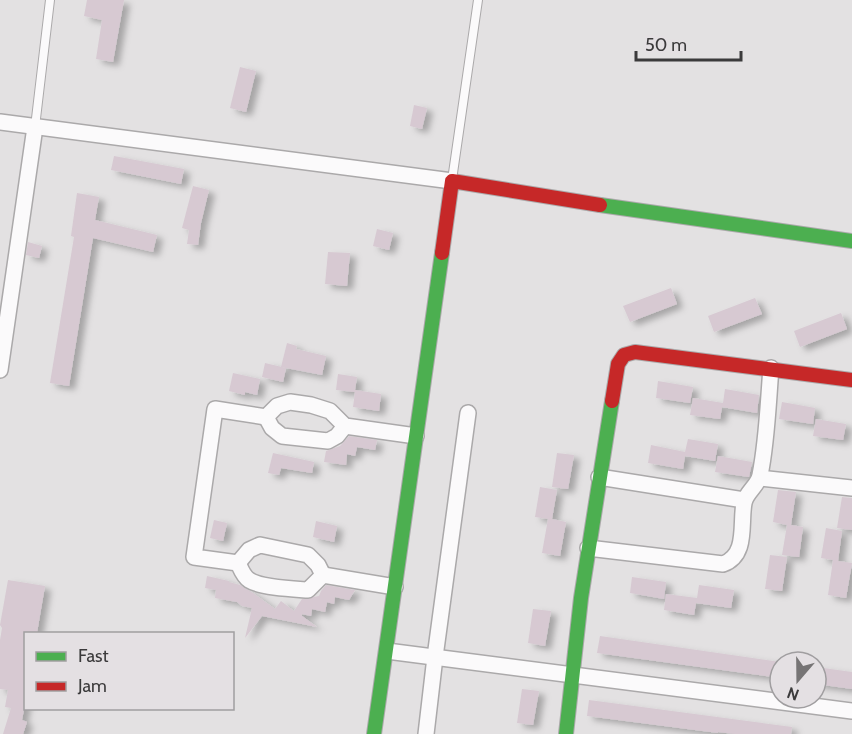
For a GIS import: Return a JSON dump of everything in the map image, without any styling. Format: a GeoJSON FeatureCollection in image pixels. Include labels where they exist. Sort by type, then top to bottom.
{"type":"FeatureCollection","features":[{"type":"Feature","properties":{"kind":"street"},"geometry":{"type":"LineString","coordinates":[[0,122],[452,181],[650,213],[852,241]]}},
{"type":"Feature","properties":{"kind":"street"},"geometry":{"type":"LineString","coordinates":[[0,370],[35,127]]}},
{"type":"Feature","properties":{"kind":"street"},"geometry":{"type":"LineString","coordinates":[[374,734],[452,181]]}},
{"type":"Feature","properties":{"kind":"street"},"geometry":{"type":"LineString","coordinates":[[566,734],[571,675],[588,548],[616,374],[618,364],[624,355],[635,352],[852,380]]}},
{"type":"Feature","properties":{"kind":"street"},"geometry":{"type":"LineString","coordinates":[[588,548],[723,564],[731,561],[740,548],[744,500],[760,478],[771,368]]}},
{"type":"Feature","properties":{"kind":"street"},"geometry":{"type":"LineString","coordinates":[[266,417],[276,406],[290,402],[330,411],[345,426],[416,436]]}},
{"type":"Feature","properties":{"kind":"street"},"geometry":{"type":"LineString","coordinates":[[238,563],[194,557],[215,409],[266,417]]}},
{"type":"Feature","properties":{"kind":"street"},"geometry":{"type":"LineString","coordinates":[[426,734],[468,413]]}},
{"type":"Feature","properties":{"kind":"street"},"geometry":{"type":"LineString","coordinates":[[266,417],[272,428],[282,436],[328,441],[337,436],[345,426]]}},
{"type":"Feature","properties":{"kind":"street"},"geometry":{"type":"LineString","coordinates":[[599,477],[744,500]]}},
{"type":"Feature","properties":{"kind":"street"},"geometry":{"type":"LineString","coordinates":[[760,478],[852,488]]}},
{"type":"Feature","properties":{"kind":"street"},"geometry":{"type":"LineString","coordinates":[[238,563],[249,550],[260,545],[309,555],[323,575]]}},
{"type":"Feature","properties":{"kind":"street"},"geometry":{"type":"LineString","coordinates":[[238,563],[244,576],[251,581],[287,588],[308,590],[323,575]]}},
{"type":"Feature","properties":{"kind":"street"},"geometry":{"type":"LineString","coordinates":[[323,575],[395,587]]}},
{"type":"Feature","properties":{"kind":"street"},"geometry":{"type":"LineString","coordinates":[[387,651],[852,711]]}},
{"type":"Feature","properties":{"kind":"lane"},"geometry":{"type":"LineString","coordinates":[[35,127],[50,0]]}},
{"type":"Feature","properties":{"kind":"lane"},"geometry":{"type":"LineString","coordinates":[[452,181],[478,0]]}},
{"type":"Feature","properties":{"kind":"building"},"geometry":{"type":"Polygon","coordinates":[[[87,0],[124,0],[113,62],[96,59],[102,20],[84,16],[87,0]]]}},
{"type":"Feature","properties":{"kind":"building"},"geometry":{"type":"Polygon","coordinates":[[[240,67],[256,71],[246,112],[230,108],[240,67]]]}},
{"type":"Feature","properties":{"kind":"building"},"geometry":{"type":"Polygon","coordinates":[[[414,105],[427,108],[422,129],[410,126],[414,105]]]}},
{"type":"Feature","properties":{"kind":"building"},"geometry":{"type":"Polygon","coordinates":[[[114,156],[184,169],[181,184],[111,170],[114,156]]]}},
{"type":"Feature","properties":{"kind":"building"},"geometry":{"type":"Polygon","coordinates":[[[193,186],[209,190],[198,245],[187,244],[189,230],[182,228],[193,186]]]}},
{"type":"Feature","properties":{"kind":"building"},"geometry":{"type":"Polygon","coordinates":[[[77,193],[99,197],[95,220],[157,235],[153,252],[93,238],[69,386],[50,383],[74,237],[71,236],[77,193]]]}},
{"type":"Feature","properties":{"kind":"building"},"geometry":{"type":"Polygon","coordinates":[[[377,229],[393,233],[389,250],[373,246],[377,229]]]}},
{"type":"Feature","properties":{"kind":"building"},"geometry":{"type":"Polygon","coordinates":[[[28,242],[42,246],[39,258],[26,255],[28,242]]]}},
{"type":"Feature","properties":{"kind":"building"},"geometry":{"type":"Polygon","coordinates":[[[328,252],[350,253],[347,286],[325,284],[328,252]]]}},
{"type":"Feature","properties":{"kind":"building"},"geometry":{"type":"Polygon","coordinates":[[[671,288],[677,304],[630,322],[623,306],[671,288]]]}},
{"type":"Feature","properties":{"kind":"building"},"geometry":{"type":"Polygon","coordinates":[[[755,298],[762,314],[714,332],[708,316],[755,298]]]}},
{"type":"Feature","properties":{"kind":"building"},"geometry":{"type":"Polygon","coordinates":[[[841,313],[847,329],[800,347],[794,331],[841,313]]]}},
{"type":"Feature","properties":{"kind":"building"},"geometry":{"type":"Polygon","coordinates":[[[287,343],[297,346],[296,349],[326,356],[322,375],[281,367],[287,343]]]}},
{"type":"Feature","properties":{"kind":"building"},"geometry":{"type":"Polygon","coordinates":[[[265,363],[286,368],[283,382],[262,377],[265,363]]]}},
{"type":"Feature","properties":{"kind":"building"},"geometry":{"type":"Polygon","coordinates":[[[233,373],[260,379],[257,395],[229,391],[233,373]]]}},
{"type":"Feature","properties":{"kind":"building"},"geometry":{"type":"Polygon","coordinates":[[[338,374],[357,377],[355,390],[381,394],[379,411],[353,407],[355,392],[336,390],[338,374]]]}},
{"type":"Feature","properties":{"kind":"building"},"geometry":{"type":"Polygon","coordinates":[[[658,381],[693,387],[690,403],[656,398],[658,381]]]}},
{"type":"Feature","properties":{"kind":"building"},"geometry":{"type":"Polygon","coordinates":[[[725,389],[759,395],[757,413],[722,407],[720,419],[690,415],[693,398],[723,403],[725,389]]]}},
{"type":"Feature","properties":{"kind":"building"},"geometry":{"type":"Polygon","coordinates":[[[782,402],[815,408],[813,424],[779,419],[782,402]]]}},
{"type":"Feature","properties":{"kind":"building"},"geometry":{"type":"Polygon","coordinates":[[[816,419],[846,424],[843,440],[813,436],[816,419]]]}},
{"type":"Feature","properties":{"kind":"building"},"geometry":{"type":"Polygon","coordinates":[[[349,436],[377,440],[375,450],[357,447],[355,456],[347,454],[346,465],[324,462],[326,451],[340,446],[349,436]]]}},
{"type":"Feature","properties":{"kind":"building"},"geometry":{"type":"Polygon","coordinates":[[[688,439],[718,444],[715,461],[685,456],[683,469],[648,463],[651,445],[685,452],[688,439]]]}},
{"type":"Feature","properties":{"kind":"building"},"geometry":{"type":"Polygon","coordinates":[[[273,453],[314,462],[312,473],[281,468],[279,475],[268,473],[273,453]]]}},
{"type":"Feature","properties":{"kind":"building"},"geometry":{"type":"Polygon","coordinates":[[[557,453],[574,455],[568,489],[552,487],[557,453]]]}},
{"type":"Feature","properties":{"kind":"building"},"geometry":{"type":"Polygon","coordinates":[[[718,456],[752,462],[749,477],[715,472],[718,456]]]}},
{"type":"Feature","properties":{"kind":"building"},"geometry":{"type":"Polygon","coordinates":[[[540,487],[557,490],[552,519],[566,522],[560,556],[542,553],[548,519],[535,517],[540,487]]]}},
{"type":"Feature","properties":{"kind":"building"},"geometry":{"type":"Polygon","coordinates":[[[778,490],[796,492],[791,525],[803,527],[799,557],[782,555],[787,525],[773,522],[778,490]]]}},
{"type":"Feature","properties":{"kind":"building"},"geometry":{"type":"Polygon","coordinates":[[[842,497],[852,498],[852,530],[837,528],[842,497]]]}},
{"type":"Feature","properties":{"kind":"building"},"geometry":{"type":"Polygon","coordinates":[[[214,520],[227,523],[223,541],[210,538],[214,520]]]}},
{"type":"Feature","properties":{"kind":"building"},"geometry":{"type":"Polygon","coordinates":[[[316,521],[337,526],[334,542],[313,537],[316,521]]]}},
{"type":"Feature","properties":{"kind":"building"},"geometry":{"type":"Polygon","coordinates":[[[826,528],[842,531],[838,561],[852,563],[846,598],[828,595],[833,560],[821,558],[826,528]]]}},
{"type":"Feature","properties":{"kind":"building"},"geometry":{"type":"Polygon","coordinates":[[[770,555],[787,557],[782,591],[765,589],[770,555]]]}},
{"type":"Feature","properties":{"kind":"building"},"geometry":{"type":"Polygon","coordinates":[[[207,576],[240,585],[275,609],[281,601],[294,611],[302,599],[319,596],[326,585],[355,590],[349,600],[335,597],[334,604],[327,602],[325,612],[312,609],[311,616],[302,614],[317,627],[262,616],[245,638],[252,608],[242,606],[237,602],[215,598],[216,590],[205,588],[207,576]]]}},
{"type":"Feature","properties":{"kind":"building"},"geometry":{"type":"Polygon","coordinates":[[[632,577],[666,582],[664,599],[630,593],[632,577]]]}},
{"type":"Feature","properties":{"kind":"building"},"geometry":{"type":"Polygon","coordinates":[[[8,580],[45,586],[37,632],[24,632],[22,720],[27,722],[23,734],[3,734],[11,708],[5,707],[8,690],[0,689],[2,628],[0,625],[8,580]]]}},
{"type":"Feature","properties":{"kind":"building"},"geometry":{"type":"Polygon","coordinates":[[[699,585],[734,590],[731,608],[696,603],[694,615],[664,610],[666,594],[697,598],[699,585]]]}},
{"type":"Feature","properties":{"kind":"building"},"geometry":{"type":"Polygon","coordinates":[[[533,609],[551,611],[545,646],[528,643],[533,609]]]}},
{"type":"Feature","properties":{"kind":"building"},"geometry":{"type":"Polygon","coordinates":[[[600,636],[768,660],[768,676],[597,653],[600,636]]]}},
{"type":"Feature","properties":{"kind":"building"},"geometry":{"type":"Polygon","coordinates":[[[828,669],[852,672],[852,689],[828,686],[828,669]]]}},
{"type":"Feature","properties":{"kind":"building"},"geometry":{"type":"Polygon","coordinates":[[[522,689],[539,691],[533,725],[517,723],[522,689]]]}},
{"type":"Feature","properties":{"kind":"building"},"geometry":{"type":"Polygon","coordinates":[[[589,700],[792,727],[791,734],[718,733],[587,716],[589,700]]]}},
{"type":"Feature","properties":{"kind":"traffic: fast"},"geometry":{"type":"LineString","coordinates":[[600,205],[852,241]]}},
{"type":"Feature","properties":{"kind":"traffic: fast"},"geometry":{"type":"LineString","coordinates":[[374,734],[442,253]]}},
{"type":"Feature","properties":{"kind":"traffic: fast"},"geometry":{"type":"LineString","coordinates":[[566,734],[581,598],[612,401]]}},
{"type":"Feature","properties":{"kind":"traffic: jam"},"geometry":{"type":"LineString","coordinates":[[442,253],[452,181],[600,205]]}},
{"type":"Feature","properties":{"kind":"traffic: jam"},"geometry":{"type":"LineString","coordinates":[[612,401],[618,364],[624,355],[635,352],[852,380]]}}]}
